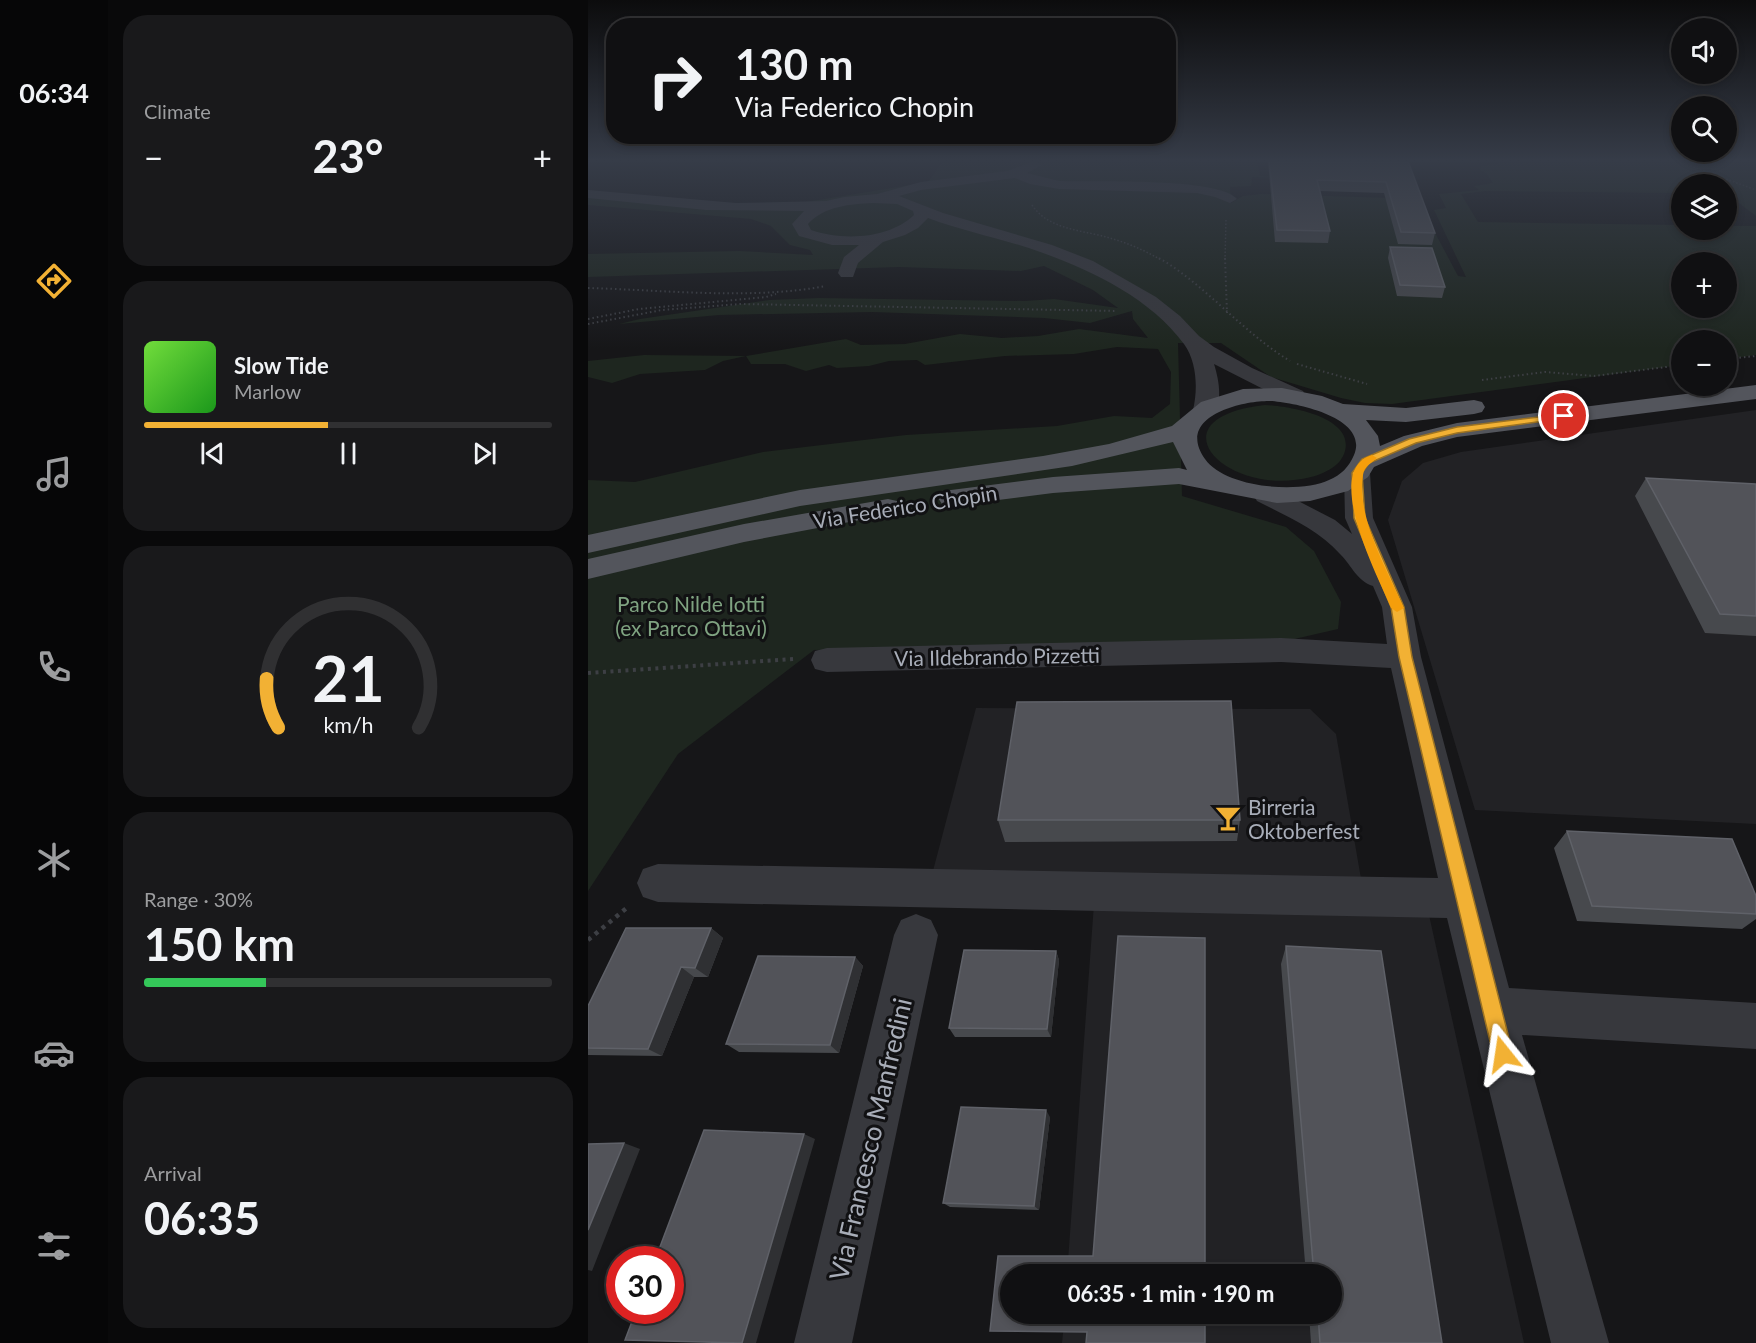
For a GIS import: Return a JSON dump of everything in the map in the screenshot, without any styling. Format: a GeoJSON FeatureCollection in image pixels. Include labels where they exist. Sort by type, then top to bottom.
{"type":"FeatureCollection","features":[{"type":"Feature","properties":{"kind":"main road"},"geometry":{"type":"LineString","coordinates":[[1737,375],[1756,372]]}},
{"type":"Feature","properties":{"kind":"main road","name":"Via Federico Chopin"},"geometry":{"type":"LineString","coordinates":[[1340,411],[1406,415],[1443,412],[1671,382]]}},
{"type":"Feature","properties":{"kind":"main road","name":"Via Federico Chopin"},"geometry":{"type":"LineString","coordinates":[[588,569],[744,532],[902,504],[1053,485],[1179,476],[1266,495],[1319,492],[1341,484],[1361,467],[1413,441],[1457,430],[1756,392]]}},
{"type":"Feature","properties":{"kind":"main road","name":"Via Federico Chopin"},"geometry":{"type":"LineString","coordinates":[[588,544],[706,515],[860,488],[1100,453],[1153,439],[1197,418],[1223,401],[1246,396],[1270,394],[1295,396],[1319,402],[1340,411],[1364,434],[1368,448],[1361,467]]}},
{"type":"Feature","properties":{"kind":"main road","name":"Via Federico Chopin"},"geometry":{"type":"LineString","coordinates":[[1197,418],[1185,442],[1190,457],[1204,472],[1226,485]]}},
{"type":"Feature","properties":{"kind":"street"},"geometry":{"type":"LineString","coordinates":[[792,224],[819,238],[831,248],[847,273]]}},
{"type":"Feature","properties":{"kind":"street"},"geometry":{"type":"LineString","coordinates":[[801,229],[802,224]]}},
{"type":"Feature","properties":{"kind":"street"},"geometry":{"type":"LineString","coordinates":[[847,273],[850,261],[887,235],[914,224]]}},
{"type":"Feature","properties":{"kind":"street"},"geometry":{"type":"LineString","coordinates":[[963,224],[1047,248],[1106,274],[1152,303],[1193,341],[1247,376],[1295,396]]}},
{"type":"Feature","properties":{"kind":"street"},"geometry":{"type":"LineString","coordinates":[[819,238],[848,241],[887,235],[984,231]]}},
{"type":"Feature","properties":{"kind":"street"},"geometry":{"type":"LineString","coordinates":[[1193,341],[1209,382],[1209,394],[1197,418]]}},
{"type":"Feature","properties":{"kind":"street"},"geometry":{"type":"LineString","coordinates":[[1361,467],[1359,518],[1397,607],[1406,657],[1463,898],[1580,1343]]}},
{"type":"Feature","properties":{"kind":"street"},"geometry":{"type":"LineString","coordinates":[[1266,495],[1334,533],[1350,547],[1397,607]]}},
{"type":"Feature","properties":{"kind":"street","name":"Via Ildebrando Pizzetti"},"geometry":{"type":"LineString","coordinates":[[829,660],[1281,650],[1406,657]]}},
{"type":"Feature","properties":{"kind":"street"},"geometry":{"type":"LineString","coordinates":[[658,883],[952,886],[1463,898]]}},
{"type":"Feature","properties":{"kind":"street","name":"Via Francesco Manfredini"},"geometry":{"type":"LineString","coordinates":[[823,1343],[916,935]]}},
{"type":"Feature","properties":{"kind":"street"},"geometry":{"type":"LineString","coordinates":[[1491,1010],[1756,1026]]}},
{"type":"Feature","properties":{"kind":"path"},"geometry":{"type":"LineString","coordinates":[[1063,224],[1110,238],[1165,262],[1191,281],[1263,345],[1295,364],[1342,379],[1373,385]]}},
{"type":"Feature","properties":{"kind":"path"},"geometry":{"type":"LineString","coordinates":[[1226,224],[1224,237],[1227,314]]}},
{"type":"Feature","properties":{"kind":"path"},"geometry":{"type":"LineString","coordinates":[[588,288],[795,292],[833,284],[850,277],[847,273]]}},
{"type":"Feature","properties":{"kind":"path"},"geometry":{"type":"LineString","coordinates":[[588,319],[639,309],[766,297],[780,292]]}},
{"type":"Feature","properties":{"kind":"path"},"geometry":{"type":"LineString","coordinates":[[588,324],[662,310],[740,304],[1120,311]]}},
{"type":"Feature","properties":{"kind":"path"},"geometry":{"type":"LineString","coordinates":[[1737,358],[1756,356]]}},
{"type":"Feature","properties":{"kind":"path"},"geometry":{"type":"LineString","coordinates":[[1473,382],[1537,373],[1588,376],[1671,366]]}},
{"type":"Feature","properties":{"kind":"path"},"geometry":{"type":"LineString","coordinates":[[588,673],[829,660]]}},
{"type":"Feature","properties":{"kind":"path"},"geometry":{"type":"LineString","coordinates":[[588,940],[658,883]]}},
{"type":"Feature","properties":{"kind":"shaded area"},"geometry":{"type":"Polygon","coordinates":[[[1756,410],[1756,824],[1475,810],[1388,520],[1402,481],[1423,463],[1461,452],[1756,410]]]}},
{"type":"Feature","properties":{"kind":"shaded area"},"geometry":{"type":"Polygon","coordinates":[[[976,708],[1310,709],[1336,734],[1364,896],[1425,897],[1524,1343],[1062,1343],[1064,1324],[1342,1324],[1342,1264],[1068,1264],[1095,890],[929,886],[976,708]]]}},
{"type":"Feature","properties":{"kind":"green space","name":"Parco Nilde Iotti (ex Parco Ottavi)"},"geometry":{"type":"Polygon","coordinates":[[[764,224],[1430,224],[1458,276],[1466,277],[1441,224],[1671,225],[1671,240],[1737,240],[1737,226],[1756,226],[1756,355],[1737,358],[1737,330],[1671,330],[1671,366],[1392,404],[1365,403],[1341,398],[1271,377],[1221,343],[1178,343],[1182,496],[1286,527],[1314,551],[1341,602],[1338,629],[1290,640],[814,650],[678,754],[588,891],[588,480],[635,482],[763,452],[906,435],[1057,426],[1114,416],[1152,418],[1170,404],[1171,372],[1158,349],[1117,347],[1074,354],[1005,356],[925,365],[917,360],[889,361],[869,366],[837,368],[829,365],[806,371],[785,364],[751,364],[746,356],[846,339],[861,345],[905,344],[960,334],[1002,338],[1038,336],[1079,329],[1148,338],[1133,319],[1132,311],[1090,323],[1044,318],[872,312],[719,315],[619,324],[769,300],[819,298],[1025,301],[1054,299],[1118,308],[1093,290],[1044,266],[1021,271],[899,267],[588,277],[588,254],[739,251],[813,255],[810,250],[790,245],[771,226],[764,224]]]}},
{"type":"Feature","properties":{"kind":"green space"},"geometry":{"type":"Polygon","coordinates":[[[644,355],[746,356],[723,361],[705,370],[640,374],[612,383],[588,377],[588,361],[644,355]]]}},
{"type":"Feature","properties":{"kind":"green space"},"geometry":{"type":"Polygon","coordinates":[[[1265,405],[1304,411],[1331,422],[1341,431],[1346,441],[1342,459],[1321,474],[1280,481],[1252,477],[1229,467],[1213,454],[1206,439],[1211,425],[1230,413],[1265,405]]]}},
{"type":"Feature","properties":{"kind":"building"},"geometry":{"type":"Polygon","coordinates":[[[1276,224],[1328,224],[1330,231],[1277,230],[1276,224]]]}},
{"type":"Feature","properties":{"kind":"building"},"geometry":{"type":"Polygon","coordinates":[[[1399,224],[1432,224],[1435,233],[1401,232],[1399,224]]]}},
{"type":"Feature","properties":{"kind":"building"},"geometry":{"type":"Polygon","coordinates":[[[1390,247],[1432,248],[1445,287],[1400,285],[1390,247]]]}},
{"type":"Feature","properties":{"kind":"building"},"geometry":{"type":"Polygon","coordinates":[[[1646,478],[1756,484],[1756,616],[1720,614],[1646,478]]]}},
{"type":"Feature","properties":{"kind":"building"},"geometry":{"type":"Polygon","coordinates":[[[1231,701],[1240,820],[998,820],[1017,702],[1231,701]]]}},
{"type":"Feature","properties":{"kind":"building"},"geometry":{"type":"Polygon","coordinates":[[[1567,831],[1732,839],[1756,896],[1756,914],[1592,906],[1567,831]]]}},
{"type":"Feature","properties":{"kind":"building"},"geometry":{"type":"Polygon","coordinates":[[[626,928],[711,928],[695,968],[681,967],[648,1049],[588,1048],[588,1006],[626,928]]]}},
{"type":"Feature","properties":{"kind":"building"},"geometry":{"type":"Polygon","coordinates":[[[1118,936],[1205,938],[1205,1264],[1000,1264],[1000,1324],[1205,1324],[1205,1343],[1086,1343],[1087,1332],[990,1331],[998,1256],[1093,1256],[1118,936]]]}},
{"type":"Feature","properties":{"kind":"building"},"geometry":{"type":"Polygon","coordinates":[[[1286,946],[1381,951],[1442,1343],[1320,1343],[1319,1324],[1342,1324],[1342,1264],[1313,1264],[1286,946]]]}},
{"type":"Feature","properties":{"kind":"building"},"geometry":{"type":"Polygon","coordinates":[[[964,950],[1056,951],[1047,1029],[949,1028],[964,950]]]}},
{"type":"Feature","properties":{"kind":"building"},"geometry":{"type":"Polygon","coordinates":[[[758,956],[855,957],[830,1045],[726,1044],[758,956]]]}},
{"type":"Feature","properties":{"kind":"building"},"geometry":{"type":"Polygon","coordinates":[[[961,1107],[1046,1110],[1034,1206],[943,1203],[961,1107]]]}},
{"type":"Feature","properties":{"kind":"building"},"geometry":{"type":"Polygon","coordinates":[[[704,1130],[804,1134],[742,1343],[625,1340],[631,1324],[684,1324],[684,1246],[660,1246],[704,1130]]]}},
{"type":"Feature","properties":{"kind":"building"},"geometry":{"type":"Polygon","coordinates":[[[624,1143],[588,1230],[588,1144],[624,1143]]]}},
{"type":"Feature","properties":{"kind":"slow traffic"},"geometry":{"type":"LineString","coordinates":[[1372,458],[1366,461],[1357,473],[1359,518],[1397,608]]}},
{"type":"Feature","properties":{"kind":"place","name":"Birreria Oktoberfest"},"geometry":{"type":"Point","coordinates":[1228,818]}},
{"type":"Feature","properties":{"kind":"route"},"geometry":{"type":"LineString","coordinates":[[1503,1054],[1463,898],[1406,657],[1397,607],[1359,518],[1357,473],[1366,461],[1413,441],[1457,430],[1564,416]]}}]}
